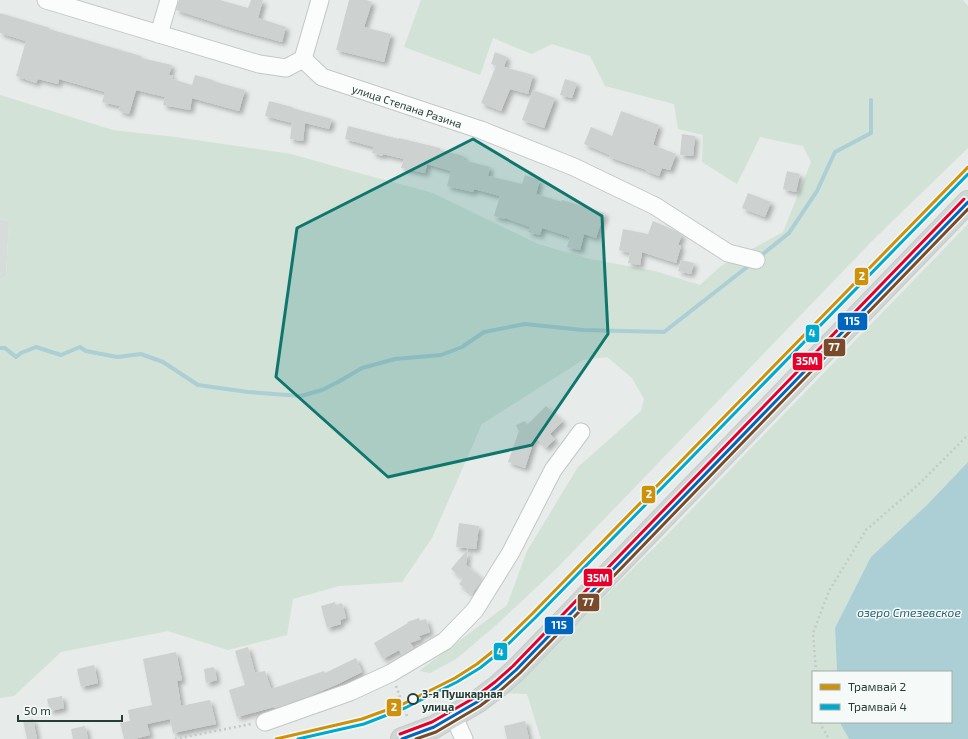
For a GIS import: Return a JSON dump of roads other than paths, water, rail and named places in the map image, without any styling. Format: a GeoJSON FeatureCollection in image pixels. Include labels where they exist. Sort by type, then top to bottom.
{"type":"FeatureCollection","features":[{"type":"Feature","properties":{"kind":"main road"},"geometry":{"type":"LineString","coordinates":[[407,737],[434,727],[477,702],[516,670],[968,202]]}},
{"type":"Feature","properties":{"kind":"street"},"geometry":{"type":"LineString","coordinates":[[46,0],[259,64],[286,68],[303,59],[320,0]]}},
{"type":"Feature","properties":{"kind":"street"},"geometry":{"type":"LineString","coordinates":[[159,34],[169,0]]}},
{"type":"Feature","properties":{"kind":"street","name":"улица Степана Разина"},"geometry":{"type":"LineString","coordinates":[[303,59],[322,77],[481,130],[574,167],[655,206],[728,253],[756,260]]}},
{"type":"Feature","properties":{"kind":"street"},"geometry":{"type":"LineString","coordinates":[[265,722],[350,692],[391,673],[445,641],[475,610],[511,552],[553,470],[581,432]]}},
{"type":"Feature","properties":{"kind":"street"},"geometry":{"type":"LineString","coordinates":[[453,715],[464,739]]}},
{"type":"Feature","properties":{"kind":"water","name":"озеро Стезевское"},"geometry":{"type":"Polygon","coordinates":[[[968,462],[968,739],[849,739],[840,723],[952,723],[952,671],[837,671],[835,628],[871,557],[927,505],[968,462]]]}},
{"type":"Feature","properties":{"kind":"waterway"},"geometry":{"type":"LineString","coordinates":[[758,258],[789,233],[817,191],[835,152],[871,133],[871,100]]}},
{"type":"Feature","properties":{"kind":"waterway"},"geometry":{"type":"LineString","coordinates":[[0,348],[5,348],[16,357],[21,353],[36,347],[61,355],[80,347],[86,351],[117,357],[141,354],[163,362],[198,385],[248,392],[301,396],[322,390],[362,368],[395,359],[441,355],[462,347],[484,332],[525,324],[583,330],[664,332],[751,264]]}},
{"type":"Feature","properties":{"kind":"tram line","name":"2"},"geometry":{"type":"LineString","coordinates":[[276,739],[362,719],[403,704],[455,678],[477,664],[497,648],[532,614],[968,167]]}},
{"type":"Feature","properties":{"kind":"tram line","name":"4"},"geometry":{"type":"LineString","coordinates":[[298,739],[364,724],[405,708],[457,682],[480,668],[500,652],[536,617],[968,174]]}},
{"type":"Feature","properties":{"kind":"place","name":"3-я Пушкарная улица"},"geometry":{"type":"Point","coordinates":[413,699]}}]}
